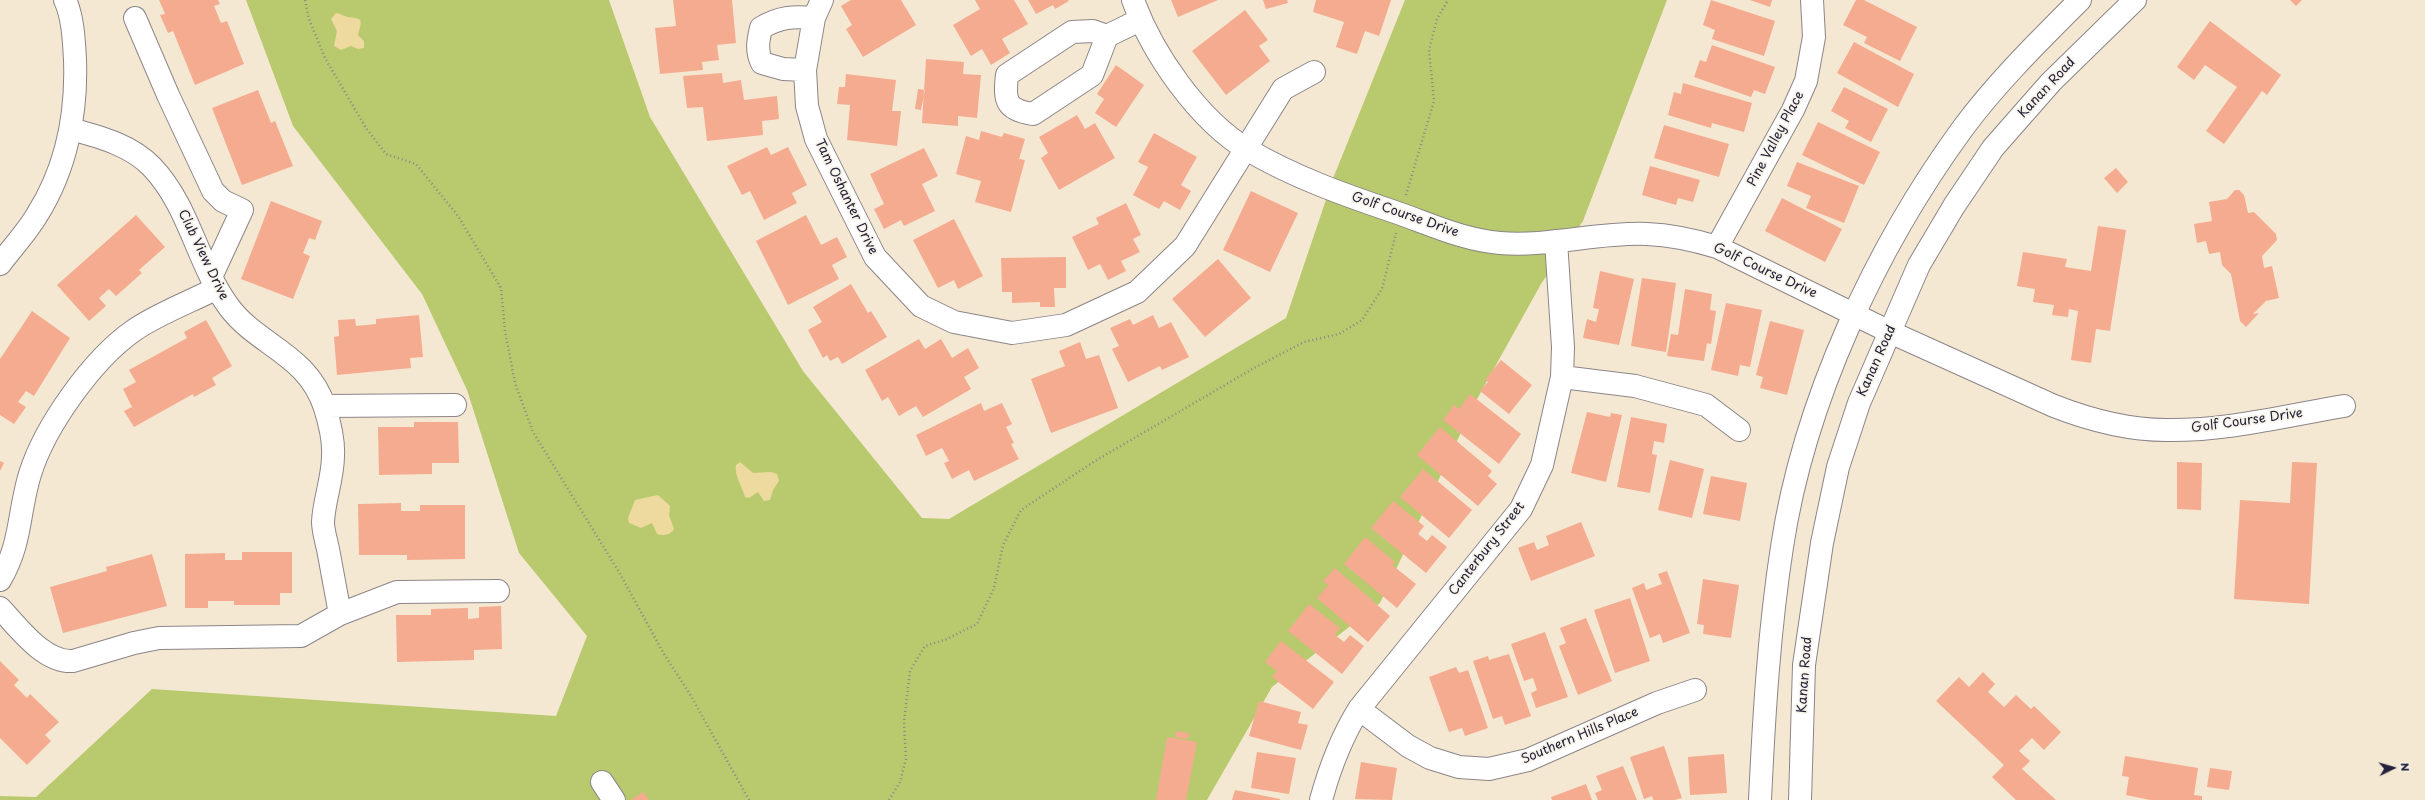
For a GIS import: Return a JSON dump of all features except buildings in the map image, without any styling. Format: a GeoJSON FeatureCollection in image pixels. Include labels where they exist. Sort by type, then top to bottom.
{"type":"FeatureCollection","features":[{"type":"Feature","properties":{"kind":"street"},"geometry":{"type":"LineString","coordinates":[[0,264],[37,215],[58,174],[71,129],[76,86],[74,44],[65,0]]}},
{"type":"Feature","properties":{"kind":"street","name":"Golf Course Drive"},"geometry":{"type":"LineString","coordinates":[[1133,0],[1140,20],[1162,58],[1185,90],[1210,120],[1247,149],[1313,183],[1450,233],[1500,243],[1556,241],[1646,234],[1688,238],[1717,247],[1890,332],[2054,406],[2082,417],[2120,426],[2165,430],[2200,430],[2344,406]]}},
{"type":"Feature","properties":{"kind":"street","name":"Pine Valley Place"},"geometry":{"type":"LineString","coordinates":[[1717,247],[1793,110],[1806,81],[1814,37],[1812,0]]}},
{"type":"Feature","properties":{"kind":"street"},"geometry":{"type":"LineString","coordinates":[[1760,800],[1767,663],[1782,545],[1800,465],[1821,394],[1854,314],[1885,251],[1963,128],[2021,58],[2080,0]]}},
{"type":"Feature","properties":{"kind":"street","name":"Kanan Road"},"geometry":{"type":"LineString","coordinates":[[1800,800],[1804,665],[1822,542],[1838,467],[1859,403],[1919,265],[1954,206],[1993,148],[2051,82],[2135,0]]}},
{"type":"Feature","properties":{"kind":"street"},"geometry":{"type":"LineString","coordinates":[[805,70],[783,69],[762,62],[757,53],[758,39],[762,28],[775,20],[818,9]]}},
{"type":"Feature","properties":{"kind":"street","name":"Tam Oshanter Drive"},"geometry":{"type":"LineString","coordinates":[[818,9],[805,70],[807,106],[816,139],[875,257],[921,306],[954,322],[1012,333],[1066,325],[1137,292],[1185,246],[1247,149],[1283,89],[1314,72]]}},
{"type":"Feature","properties":{"kind":"street"},"geometry":{"type":"LineString","coordinates":[[3,568],[19,536],[26,487],[35,459],[48,434],[90,371],[110,348],[134,330],[214,283],[242,210],[223,201],[213,191],[168,95],[135,18]]}},
{"type":"Feature","properties":{"kind":"street"},"geometry":{"type":"LineString","coordinates":[[1107,36],[1093,31],[1072,32],[1007,75],[1005,92],[1009,106],[1019,112],[1033,114],[1092,75],[1107,36],[1140,20]]}},
{"type":"Feature","properties":{"kind":"street","name":"Club View Drive"},"geometry":{"type":"LineString","coordinates":[[71,129],[112,140],[134,152],[152,167],[175,197],[214,283],[229,308],[242,322],[283,351],[301,368],[315,386],[325,406],[331,430],[333,456],[323,522],[340,614]]}},
{"type":"Feature","properties":{"kind":"street","name":"Canterbury Street"},"geometry":{"type":"LineString","coordinates":[[1321,800],[1330,766],[1343,734],[1359,709],[1521,509],[1542,465],[1562,377],[1562,347],[1556,241]]}},
{"type":"Feature","properties":{"kind":"street"},"geometry":{"type":"LineString","coordinates":[[1562,377],[1635,386],[1706,405],[1739,430]]}},
{"type":"Feature","properties":{"kind":"street"},"geometry":{"type":"LineString","coordinates":[[325,406],[455,406]]}},
{"type":"Feature","properties":{"kind":"street"},"geometry":{"type":"LineString","coordinates":[[0,608],[46,654],[63,662],[73,661],[134,643],[159,638],[301,636],[340,614],[397,592],[498,591]]}},
{"type":"Feature","properties":{"kind":"street","name":"Southern Hills Place"},"geometry":{"type":"LineString","coordinates":[[1359,709],[1408,746],[1430,758],[1459,767],[1489,769],[1528,760],[1657,703],[1694,690]]}},
{"type":"Feature","properties":{"kind":"street"},"geometry":{"type":"LineString","coordinates":[[602,782],[614,800]]}},
{"type":"Feature","properties":{"kind":"path"},"geometry":{"type":"LineString","coordinates":[[305,0],[309,20],[325,58],[366,128],[386,154],[416,164],[458,216],[501,288],[505,331],[515,383],[533,432],[619,572],[664,654],[692,696],[749,800]]}},
{"type":"Feature","properties":{"kind":"path"},"geometry":{"type":"LineString","coordinates":[[889,800],[900,782],[906,759],[904,722],[910,671],[925,646],[947,639],[977,624],[994,588],[1003,545],[1021,510],[1095,461],[1254,368],[1304,342],[1339,334],[1362,320],[1382,290],[1418,148],[1434,101],[1429,50],[1437,19],[1448,0]]}},
{"type":"Feature","properties":{"kind":"green space"},"geometry":{"type":"Polygon","coordinates":[[[246,0],[609,0],[650,117],[803,371],[922,518],[949,519],[1286,318],[1334,176],[1405,0],[1667,0],[1583,221],[1541,284],[1476,401],[1380,603],[1272,687],[1207,800],[0,800],[0,796],[36,797],[152,689],[556,716],[587,636],[519,553],[467,390],[422,294],[293,126],[246,0]]]}},
{"type":"Feature","properties":{"kind":"sand"},"geometry":{"type":"Polygon","coordinates":[[[336,13],[346,17],[359,19],[361,23],[358,35],[364,41],[364,48],[358,49],[351,46],[341,50],[334,46],[337,31],[331,19],[336,13]]]}},
{"type":"Feature","properties":{"kind":"sand"},"geometry":{"type":"Polygon","coordinates":[[[740,462],[753,473],[771,472],[777,474],[779,481],[773,490],[770,500],[764,501],[758,492],[749,498],[745,497],[736,473],[736,465],[740,462]]]}},
{"type":"Feature","properties":{"kind":"sand"},"geometry":{"type":"Polygon","coordinates":[[[658,495],[670,506],[669,515],[674,529],[671,533],[662,535],[657,534],[652,523],[641,528],[629,523],[628,518],[635,500],[658,495]]]}}]}
